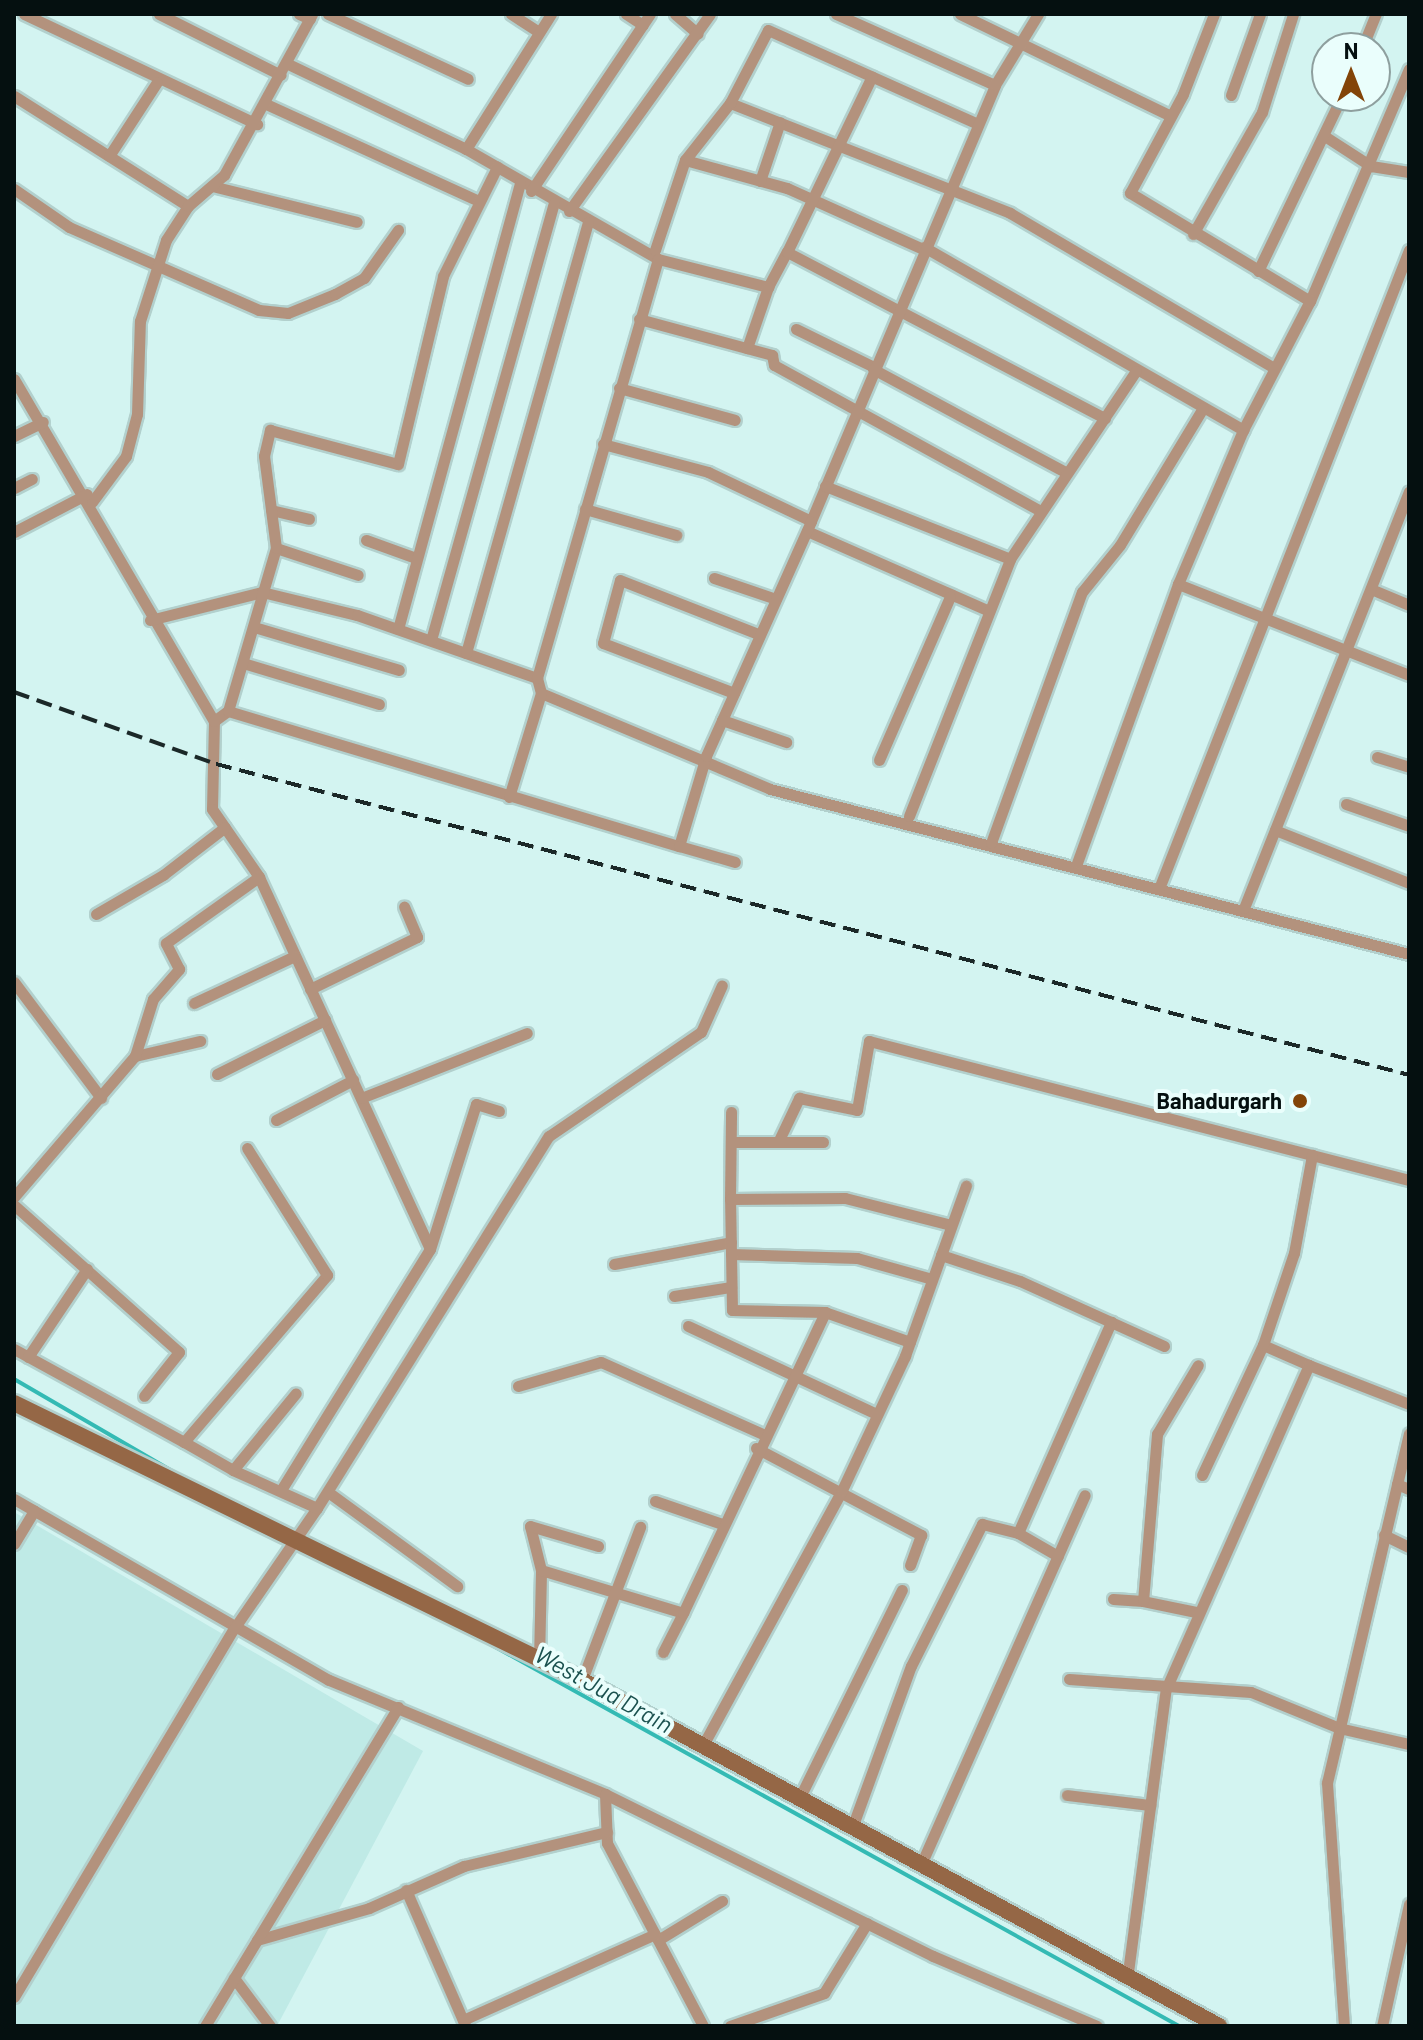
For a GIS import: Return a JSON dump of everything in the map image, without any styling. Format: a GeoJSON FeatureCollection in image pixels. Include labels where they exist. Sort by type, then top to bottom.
{"type":"FeatureCollection","features":[{"type":"Feature","properties":{"kind":"main road"},"geometry":{"type":"LineString","coordinates":[[14,1403],[299,1538],[582,1680],[799,1799],[923,1860],[1128,1972],[1219,2026]]}},
{"type":"Feature","properties":{"kind":"street"},"geometry":{"type":"LineString","coordinates":[[24,14],[157,82],[257,124]]}},
{"type":"Feature","properties":{"kind":"street"},"geometry":{"type":"LineString","coordinates":[[159,14],[281,75]]}},
{"type":"Feature","properties":{"kind":"street"},"geometry":{"type":"LineString","coordinates":[[328,14],[468,79]]}},
{"type":"Feature","properties":{"kind":"street"},"geometry":{"type":"LineString","coordinates":[[511,14],[539,32]]}},
{"type":"Feature","properties":{"kind":"street"},"geometry":{"type":"LineString","coordinates":[[466,149],[551,14]]}},
{"type":"Feature","properties":{"kind":"street"},"geometry":{"type":"LineString","coordinates":[[626,14],[643,25]]}},
{"type":"Feature","properties":{"kind":"street"},"geometry":{"type":"LineString","coordinates":[[531,191],[650,14]]}},
{"type":"Feature","properties":{"kind":"street"},"geometry":{"type":"LineString","coordinates":[[675,14],[698,34]]}},
{"type":"Feature","properties":{"kind":"street"},"geometry":{"type":"LineString","coordinates":[[569,211],[710,14]]}},
{"type":"Feature","properties":{"kind":"street"},"geometry":{"type":"LineString","coordinates":[[836,14],[995,85]]}},
{"type":"Feature","properties":{"kind":"street"},"geometry":{"type":"LineString","coordinates":[[960,14],[1169,115]]}},
{"type":"Feature","properties":{"kind":"street"},"geometry":{"type":"LineString","coordinates":[[679,846],[706,756],[809,526],[924,248],[995,85],[1038,14]]}},
{"type":"Feature","properties":{"kind":"street"},"geometry":{"type":"LineString","coordinates":[[1214,14],[1130,193],[1193,234],[1310,301]]}},
{"type":"Feature","properties":{"kind":"street"},"geometry":{"type":"LineString","coordinates":[[1231,95],[1260,14]]}},
{"type":"Feature","properties":{"kind":"street"},"geometry":{"type":"LineString","coordinates":[[1193,234],[1257,122],[1293,14]]}},
{"type":"Feature","properties":{"kind":"street"},"geometry":{"type":"LineString","coordinates":[[14,532],[90,498],[126,456],[137,414],[140,321],[158,269],[188,206],[212,186],[257,124],[307,16]]}},
{"type":"Feature","properties":{"kind":"street"},"geometry":{"type":"LineString","coordinates":[[509,797],[541,693],[537,678],[685,160],[730,103],[768,30],[978,124]]}},
{"type":"Feature","properties":{"kind":"street"},"geometry":{"type":"LineString","coordinates":[[286,63],[466,149],[531,191],[656,254],[768,287]]}},
{"type":"Feature","properties":{"kind":"street"},"geometry":{"type":"LineString","coordinates":[[1077,863],[1178,584],[1243,430],[1273,367],[1310,301],[1371,166],[1409,69]]}},
{"type":"Feature","properties":{"kind":"street"},"geometry":{"type":"LineString","coordinates":[[747,348],[768,287],[787,252],[809,198],[872,76]]}},
{"type":"Feature","properties":{"kind":"street"},"geometry":{"type":"LineString","coordinates":[[109,156],[157,82]]}},
{"type":"Feature","properties":{"kind":"street"},"geometry":{"type":"LineString","coordinates":[[14,96],[188,206]]}},
{"type":"Feature","properties":{"kind":"street"},"geometry":{"type":"LineString","coordinates":[[730,103],[951,186],[1112,267],[1273,367]]}},
{"type":"Feature","properties":{"kind":"street"},"geometry":{"type":"LineString","coordinates":[[266,104],[477,200]]}},
{"type":"Feature","properties":{"kind":"street"},"geometry":{"type":"LineString","coordinates":[[1258,271],[1336,112]]}},
{"type":"Feature","properties":{"kind":"street"},"geometry":{"type":"LineString","coordinates":[[760,181],[780,122]]}},
{"type":"Feature","properties":{"kind":"street"},"geometry":{"type":"LineString","coordinates":[[1326,137],[1371,166],[1409,172]]}},
{"type":"Feature","properties":{"kind":"street"},"geometry":{"type":"LineString","coordinates":[[685,160],[809,198],[924,248],[1072,326],[1136,371],[1243,430]]}},
{"type":"Feature","properties":{"kind":"street"},"geometry":{"type":"LineString","coordinates":[[214,721],[228,711],[276,548],[264,456],[270,430],[398,464],[443,276],[477,200],[497,167]]}},
{"type":"Feature","properties":{"kind":"street"},"geometry":{"type":"LineString","coordinates":[[398,629],[520,183]]}},
{"type":"Feature","properties":{"kind":"street"},"geometry":{"type":"LineString","coordinates":[[212,186],[357,222]]}},
{"type":"Feature","properties":{"kind":"street"},"geometry":{"type":"LineString","coordinates":[[14,189],[69,227],[220,299],[288,313],[364,278],[398,230]]}},
{"type":"Feature","properties":{"kind":"street"},"geometry":{"type":"LineString","coordinates":[[431,640],[554,203]]}},
{"type":"Feature","properties":{"kind":"street"},"geometry":{"type":"LineString","coordinates":[[466,653],[588,222]]}},
{"type":"Feature","properties":{"kind":"street"},"geometry":{"type":"LineString","coordinates":[[1160,886],[1409,250]]}},
{"type":"Feature","properties":{"kind":"street"},"geometry":{"type":"LineString","coordinates":[[787,252],[1105,418]]}},
{"type":"Feature","properties":{"kind":"street"},"geometry":{"type":"LineString","coordinates":[[639,319],[772,355],[774,365],[1041,511]]}},
{"type":"Feature","properties":{"kind":"street"},"geometry":{"type":"LineString","coordinates":[[796,329],[1067,473]]}},
{"type":"Feature","properties":{"kind":"street"},"geometry":{"type":"LineString","coordinates":[[909,816],[1010,559],[1136,371]]}},
{"type":"Feature","properties":{"kind":"street"},"geometry":{"type":"LineString","coordinates":[[15,383],[90,498],[150,620],[214,721],[212,809],[259,877],[430,1249]]}},
{"type":"Feature","properties":{"kind":"street"},"geometry":{"type":"LineString","coordinates":[[619,388],[735,420]]}},
{"type":"Feature","properties":{"kind":"street"},"geometry":{"type":"LineString","coordinates":[[991,843],[1082,592],[1120,545],[1203,408]]}},
{"type":"Feature","properties":{"kind":"street"},"geometry":{"type":"LineString","coordinates":[[14,436],[43,422]]}},
{"type":"Feature","properties":{"kind":"street"},"geometry":{"type":"LineString","coordinates":[[603,444],[708,472],[950,597],[989,611]]}},
{"type":"Feature","properties":{"kind":"street"},"geometry":{"type":"LineString","coordinates":[[14,488],[32,479]]}},
{"type":"Feature","properties":{"kind":"street"},"geometry":{"type":"LineString","coordinates":[[825,486],[1010,559]]}},
{"type":"Feature","properties":{"kind":"street"},"geometry":{"type":"LineString","coordinates":[[1244,908],[1409,492]]}},
{"type":"Feature","properties":{"kind":"street"},"geometry":{"type":"LineString","coordinates":[[585,509],[676,535]]}},
{"type":"Feature","properties":{"kind":"street"},"geometry":{"type":"LineString","coordinates":[[271,510],[309,519]]}},
{"type":"Feature","properties":{"kind":"street"},"geometry":{"type":"LineString","coordinates":[[366,540],[416,558]]}},
{"type":"Feature","properties":{"kind":"street"},"geometry":{"type":"LineString","coordinates":[[276,548],[358,575]]}},
{"type":"Feature","properties":{"kind":"street"},"geometry":{"type":"LineString","coordinates":[[714,578],[776,599]]}},
{"type":"Feature","properties":{"kind":"street"},"geometry":{"type":"LineString","coordinates":[[734,693],[603,643],[620,580],[760,635]]}},
{"type":"Feature","properties":{"kind":"street"},"geometry":{"type":"LineString","coordinates":[[1178,584],[1409,675]]}},
{"type":"Feature","properties":{"kind":"street"},"geometry":{"type":"LineString","coordinates":[[1371,589],[1409,605]]}},
{"type":"Feature","properties":{"kind":"street"},"geometry":{"type":"LineString","coordinates":[[150,620],[262,592],[398,629],[537,678]]}},
{"type":"Feature","properties":{"kind":"street"},"geometry":{"type":"LineString","coordinates":[[879,760],[950,597]]}},
{"type":"Feature","properties":{"kind":"street"},"geometry":{"type":"LineString","coordinates":[[254,627],[399,670]]}},
{"type":"Feature","properties":{"kind":"street"},"geometry":{"type":"LineString","coordinates":[[243,663],[379,704]]}},
{"type":"Feature","properties":{"kind":"street"},"geometry":{"type":"LineString","coordinates":[[541,693],[706,756],[770,789],[1077,863],[1409,954]]}},
{"type":"Feature","properties":{"kind":"street"},"geometry":{"type":"LineString","coordinates":[[228,711],[735,862]]}},
{"type":"Feature","properties":{"kind":"street"},"geometry":{"type":"LineString","coordinates":[[722,720],[786,742]]}},
{"type":"Feature","properties":{"kind":"street"},"geometry":{"type":"LineString","coordinates":[[1377,757],[1409,767]]}},
{"type":"Feature","properties":{"kind":"street"},"geometry":{"type":"LineString","coordinates":[[1346,804],[1409,826]]}},
{"type":"Feature","properties":{"kind":"street"},"geometry":{"type":"LineString","coordinates":[[96,914],[163,875],[225,827]]}},
{"type":"Feature","properties":{"kind":"street"},"geometry":{"type":"LineString","coordinates":[[1275,830],[1409,883]]}},
{"type":"Feature","properties":{"kind":"street"},"geometry":{"type":"LineString","coordinates":[[14,1197],[135,1056],[153,999],[179,969],[166,943],[259,877]]}},
{"type":"Feature","properties":{"kind":"street"},"geometry":{"type":"LineString","coordinates":[[310,989],[417,937],[404,907]]}},
{"type":"Feature","properties":{"kind":"street"},"geometry":{"type":"LineString","coordinates":[[194,1003],[295,956]]}},
{"type":"Feature","properties":{"kind":"street"},"geometry":{"type":"LineString","coordinates":[[14,982],[101,1098]]}},
{"type":"Feature","properties":{"kind":"street"},"geometry":{"type":"LineString","coordinates":[[14,1997],[18,1979],[233,1630],[299,1538],[549,1136],[701,1032],[722,985]]}},
{"type":"Feature","properties":{"kind":"street"},"geometry":{"type":"LineString","coordinates":[[217,1074],[325,1020]]}},
{"type":"Feature","properties":{"kind":"street"},"geometry":{"type":"LineString","coordinates":[[361,1098],[527,1033]]}},
{"type":"Feature","properties":{"kind":"street"},"geometry":{"type":"LineString","coordinates":[[135,1056],[200,1041]]}},
{"type":"Feature","properties":{"kind":"street"},"geometry":{"type":"LineString","coordinates":[[779,1140],[799,1098],[857,1110],[869,1041],[1409,1180]]}},
{"type":"Feature","properties":{"kind":"street"},"geometry":{"type":"LineString","coordinates":[[276,1120],[353,1080]]}},
{"type":"Feature","properties":{"kind":"street"},"geometry":{"type":"LineString","coordinates":[[283,1487],[430,1249],[476,1104],[499,1111]]}},
{"type":"Feature","properties":{"kind":"street"},"geometry":{"type":"LineString","coordinates":[[731,1112],[732,1310],[825,1312],[910,1342]]}},
{"type":"Feature","properties":{"kind":"street"},"geometry":{"type":"LineString","coordinates":[[732,1142],[823,1142]]}},
{"type":"Feature","properties":{"kind":"street"},"geometry":{"type":"LineString","coordinates":[[184,1442],[327,1275],[247,1148]]}},
{"type":"Feature","properties":{"kind":"street"},"geometry":{"type":"LineString","coordinates":[[1202,1475],[1263,1345],[1294,1253],[1312,1155]]}},
{"type":"Feature","properties":{"kind":"street"},"geometry":{"type":"LineString","coordinates":[[702,1747],[842,1490],[910,1342],[966,1186]]}},
{"type":"Feature","properties":{"kind":"street"},"geometry":{"type":"LineString","coordinates":[[730,1199],[845,1198],[951,1225]]}},
{"type":"Feature","properties":{"kind":"street"},"geometry":{"type":"LineString","coordinates":[[14,1205],[179,1352],[144,1396]]}},
{"type":"Feature","properties":{"kind":"street"},"geometry":{"type":"LineString","coordinates":[[614,1264],[731,1248],[857,1258],[932,1279]]}},
{"type":"Feature","properties":{"kind":"street"},"geometry":{"type":"LineString","coordinates":[[941,1255],[1164,1346]]}},
{"type":"Feature","properties":{"kind":"street"},"geometry":{"type":"LineString","coordinates":[[28,1357],[87,1269]]}},
{"type":"Feature","properties":{"kind":"street"},"geometry":{"type":"LineString","coordinates":[[674,1296],[731,1287]]}},
{"type":"Feature","properties":{"kind":"street"},"geometry":{"type":"LineString","coordinates":[[663,1652],[756,1448],[825,1312]]}},
{"type":"Feature","properties":{"kind":"street"},"geometry":{"type":"LineString","coordinates":[[1018,1533],[1111,1322]]}},
{"type":"Feature","properties":{"kind":"street"},"geometry":{"type":"LineString","coordinates":[[688,1326],[877,1414]]}},
{"type":"Feature","properties":{"kind":"street"},"geometry":{"type":"LineString","coordinates":[[1263,1345],[1409,1404]]}},
{"type":"Feature","properties":{"kind":"street"},"geometry":{"type":"LineString","coordinates":[[14,1349],[233,1470],[283,1487],[317,1508]]}},
{"type":"Feature","properties":{"kind":"street"},"geometry":{"type":"LineString","coordinates":[[518,1386],[601,1362],[763,1434]]}},
{"type":"Feature","properties":{"kind":"street"},"geometry":{"type":"LineString","coordinates":[[1143,1601],[1157,1434],[1198,1365]]}},
{"type":"Feature","properties":{"kind":"street"},"geometry":{"type":"LineString","coordinates":[[1128,1972],[1166,1689],[1196,1612],[1309,1365]]}},
{"type":"Feature","properties":{"kind":"street"},"geometry":{"type":"LineString","coordinates":[[233,1470],[296,1393]]}},
{"type":"Feature","properties":{"kind":"street"},"geometry":{"type":"LineString","coordinates":[[1344,2026],[1327,1783],[1409,1433]]}},
{"type":"Feature","properties":{"kind":"street"},"geometry":{"type":"LineString","coordinates":[[756,1448],[842,1490],[921,1535],[910,1565]]}},
{"type":"Feature","properties":{"kind":"street"},"geometry":{"type":"LineString","coordinates":[[1397,1484],[1409,1489]]}},
{"type":"Feature","properties":{"kind":"street"},"geometry":{"type":"LineString","coordinates":[[328,1492],[457,1586]]}},
{"type":"Feature","properties":{"kind":"street"},"geometry":{"type":"LineString","coordinates":[[923,1860],[1085,1495]]}},
{"type":"Feature","properties":{"kind":"street"},"geometry":{"type":"LineString","coordinates":[[14,1499],[233,1630],[398,1707],[605,1794],[867,1923],[1097,2026]]}},
{"type":"Feature","properties":{"kind":"street"},"geometry":{"type":"LineString","coordinates":[[655,1501],[722,1524]]}},
{"type":"Feature","properties":{"kind":"street"},"geometry":{"type":"LineString","coordinates":[[14,1544],[34,1511]]}},
{"type":"Feature","properties":{"kind":"street"},"geometry":{"type":"LineString","coordinates":[[853,1825],[911,1666],[964,1554],[982,1524],[1018,1533],[1058,1556]]}},
{"type":"Feature","properties":{"kind":"street"},"geometry":{"type":"LineString","coordinates":[[539,1660],[541,1570],[530,1526],[598,1546]]}},
{"type":"Feature","properties":{"kind":"street"},"geometry":{"type":"LineString","coordinates":[[582,1680],[613,1591],[640,1527]]}},
{"type":"Feature","properties":{"kind":"street"},"geometry":{"type":"LineString","coordinates":[[1384,1535],[1409,1547]]}},
{"type":"Feature","properties":{"kind":"street"},"geometry":{"type":"LineString","coordinates":[[541,1570],[683,1613]]}},
{"type":"Feature","properties":{"kind":"street"},"geometry":{"type":"LineString","coordinates":[[799,1799],[902,1590]]}},
{"type":"Feature","properties":{"kind":"street"},"geometry":{"type":"LineString","coordinates":[[1113,1599],[1143,1601],[1196,1612]]}},
{"type":"Feature","properties":{"kind":"street"},"geometry":{"type":"LineString","coordinates":[[1069,1679],[1166,1689],[1251,1692],[1339,1728],[1409,1744]]}},
{"type":"Feature","properties":{"kind":"street"},"geometry":{"type":"LineString","coordinates":[[205,2026],[398,1707]]}},
{"type":"Feature","properties":{"kind":"street"},"geometry":{"type":"LineString","coordinates":[[605,1794],[607,1832],[656,1937],[703,2026]]}},
{"type":"Feature","properties":{"kind":"street"},"geometry":{"type":"LineString","coordinates":[[1067,1795],[1150,1805]]}},
{"type":"Feature","properties":{"kind":"street"},"geometry":{"type":"LineString","coordinates":[[257,1940],[307,1929],[464,1866],[607,1832]]}},
{"type":"Feature","properties":{"kind":"street"},"geometry":{"type":"LineString","coordinates":[[406,1890],[465,2023],[656,1937],[722,1901]]}},
{"type":"Feature","properties":{"kind":"street"},"geometry":{"type":"LineString","coordinates":[[1382,2026],[1409,1904]]}},
{"type":"Feature","properties":{"kind":"street"},"geometry":{"type":"LineString","coordinates":[[730,2026],[824,1993],[867,1923]]}},
{"type":"Feature","properties":{"kind":"street"},"geometry":{"type":"LineString","coordinates":[[234,1978],[270,2026]]}},
{"type":"Feature","properties":{"kind":"shaded area"},"geometry":{"type":"Polygon","coordinates":[[[14,1512],[423,1751],[277,2026],[14,2026],[14,1512]]]}},
{"type":"Feature","properties":{"kind":"waterway","name":"West Jua Drain"},"geometry":{"type":"LineString","coordinates":[[14,1379],[174,1472]]}},
{"type":"Feature","properties":{"kind":"waterway","name":"West Jua Drain"},"geometry":{"type":"LineString","coordinates":[[488,1643],[1179,2026]]}},
{"type":"Feature","properties":{"kind":"railway"},"geometry":{"type":"LineString","coordinates":[[14,692],[216,764],[1409,1075]]}},
{"type":"Feature","properties":{"kind":"place","name":"Bahadurgarh"},"geometry":{"type":"Point","coordinates":[1300,1101]}}]}
